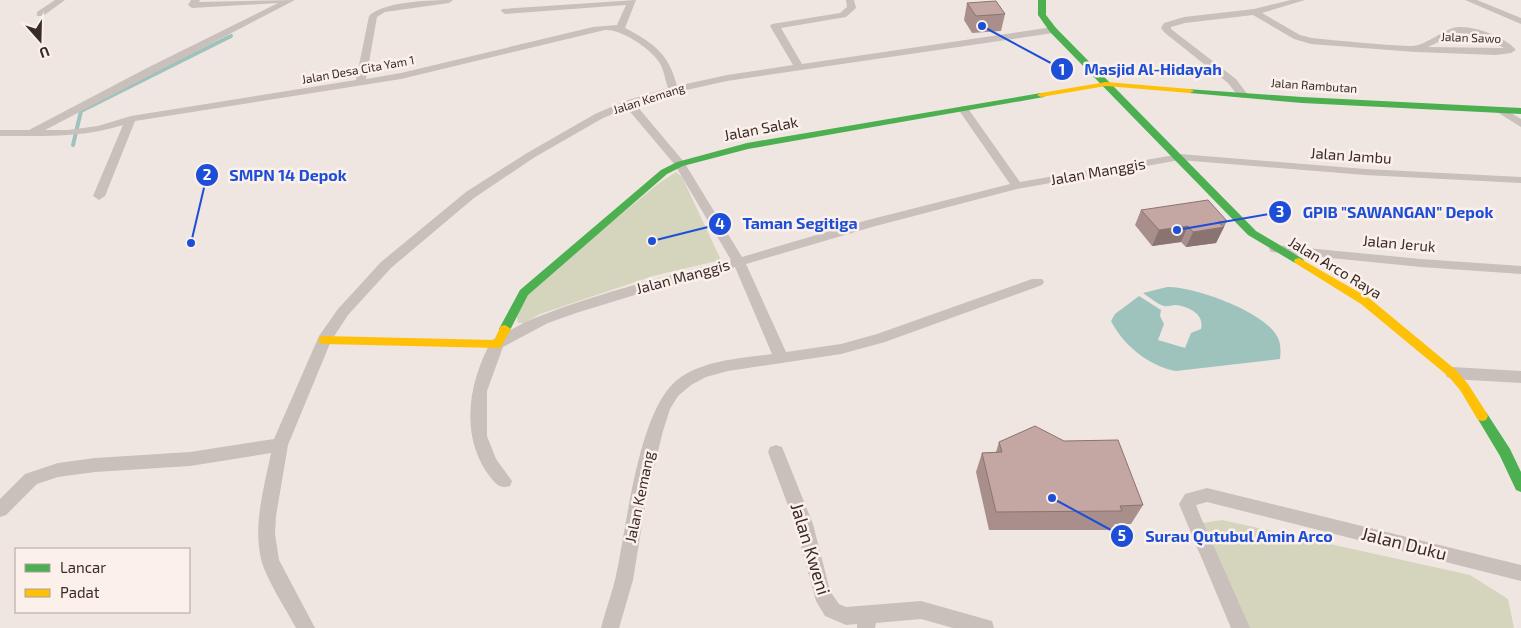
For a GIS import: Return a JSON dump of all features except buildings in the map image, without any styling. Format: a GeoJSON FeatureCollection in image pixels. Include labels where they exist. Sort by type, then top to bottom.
{"type":"FeatureCollection","features":[{"type":"Feature","properties":{"kind":"street"},"geometry":{"type":"LineString","coordinates":[[40,14],[61,0]]}},
{"type":"Feature","properties":{"kind":"street"},"geometry":{"type":"LineString","coordinates":[[196,0],[192,4],[291,0]]}},
{"type":"Feature","properties":{"kind":"street"},"geometry":{"type":"LineString","coordinates":[[32,133],[150,70],[291,0]]}},
{"type":"Feature","properties":{"kind":"street"},"geometry":{"type":"LineString","coordinates":[[360,83],[372,16],[383,10],[450,0]]}},
{"type":"Feature","properties":{"kind":"street","name":"Jalan Arco Raya"},"geometry":{"type":"LineString","coordinates":[[1042,0],[1042,14],[1053,30],[1252,233],[1365,301],[1452,373],[1464,387],[1500,445],[1521,486]]}},
{"type":"Feature","properties":{"kind":"street"},"geometry":{"type":"LineString","coordinates":[[1243,95],[1232,81],[1166,28],[1171,23],[1184,20],[1254,12],[1300,0]]}},
{"type":"Feature","properties":{"kind":"street"},"geometry":{"type":"LineString","coordinates":[[1469,0],[1521,21]]}},
{"type":"Feature","properties":{"kind":"street"},"geometry":{"type":"LineString","coordinates":[[505,11],[632,1],[620,29],[662,59],[668,69],[673,90]]}},
{"type":"Feature","properties":{"kind":"street"},"geometry":{"type":"LineString","coordinates":[[799,68],[776,26],[843,15],[852,8],[850,1]]}},
{"type":"Feature","properties":{"kind":"street","name":"Jalan Sawo"},"geometry":{"type":"LineString","coordinates":[[1254,12],[1304,40],[1415,49],[1502,52],[1511,50],[1502,42],[1475,32],[1461,30],[1456,30],[1415,49]]}},
{"type":"Feature","properties":{"kind":"street","name":"Jalan Desa Cita Yam 1"},"geometry":{"type":"LineString","coordinates":[[0,133],[68,133],[99,129],[131,119],[360,83],[478,58],[601,28],[620,29]]}},
{"type":"Feature","properties":{"kind":"street","name":"Jalan Kemang"},"geometry":{"type":"LineString","coordinates":[[306,628],[270,561],[266,534],[267,516],[280,445],[324,340],[344,312],[386,265],[470,195],[531,155],[600,116],[629,103],[673,90],[727,78],[1053,30]]}},
{"type":"Feature","properties":{"kind":"street","name":"Jalan Rambutan"},"geometry":{"type":"LineString","coordinates":[[1106,84],[1243,95],[1521,111]]}},
{"type":"Feature","properties":{"kind":"street","name":"Jalan Salak"},"geometry":{"type":"LineString","coordinates":[[498,344],[524,293],[535,282],[664,172],[680,164],[718,153],[795,137],[1106,84]]}},
{"type":"Feature","properties":{"kind":"street"},"geometry":{"type":"LineString","coordinates":[[629,103],[680,164],[739,262],[781,357]]}},
{"type":"Feature","properties":{"kind":"street"},"geometry":{"type":"LineString","coordinates":[[963,109],[1017,186]]}},
{"type":"Feature","properties":{"kind":"street"},"geometry":{"type":"LineString","coordinates":[[1501,110],[1521,124]]}},
{"type":"Feature","properties":{"kind":"street"},"geometry":{"type":"LineString","coordinates":[[99,196],[131,119]]}},
{"type":"Feature","properties":{"kind":"street","name":"Jalan Jambu"},"geometry":{"type":"LineString","coordinates":[[1180,158],[1355,172],[1521,180]]}},
{"type":"Feature","properties":{"kind":"street","name":"Jalan Manggis"},"geometry":{"type":"LineString","coordinates":[[498,344],[543,320],[571,310],[648,286],[739,262],[868,224],[1017,186],[1180,158]]}},
{"type":"Feature","properties":{"kind":"street","name":"Jalan Jeruk"},"geometry":{"type":"LineString","coordinates":[[1275,248],[1421,263],[1521,270]]}},
{"type":"Feature","properties":{"kind":"street","name":"Jalan Kemang"},"geometry":{"type":"LineString","coordinates":[[610,628],[624,580],[638,500],[655,431],[663,408],[673,392],[686,381],[702,373],[728,366],[841,349],[880,338],[1037,282]]}},
{"type":"Feature","properties":{"kind":"street"},"geometry":{"type":"LineString","coordinates":[[324,340],[498,344],[479,392],[479,436],[489,463],[504,481]]}},
{"type":"Feature","properties":{"kind":"street"},"geometry":{"type":"LineString","coordinates":[[1452,373],[1521,377]]}},
{"type":"Feature","properties":{"kind":"street"},"geometry":{"type":"LineString","coordinates":[[0,510],[31,479],[58,470],[95,465],[190,459],[280,445]]}},
{"type":"Feature","properties":{"kind":"street","name":"Jalan Kweni"},"geometry":{"type":"LineString","coordinates":[[776,452],[804,524],[822,595],[828,607],[840,615],[867,622],[921,610],[986,628]]}},
{"type":"Feature","properties":{"kind":"street","name":"Jalan Duku"},"geometry":{"type":"LineString","coordinates":[[1241,628],[1190,513],[1187,504],[1192,499],[1207,495],[1521,574]]}},
{"type":"Feature","properties":{"kind":"green space"},"geometry":{"type":"Polygon","coordinates":[[[676,172],[682,177],[721,260],[653,276],[540,314],[524,323],[518,323],[517,317],[529,290],[658,184],[676,172]]]}},
{"type":"Feature","properties":{"kind":"green space"},"geometry":{"type":"Polygon","coordinates":[[[1222,520],[1470,575],[1508,599],[1514,628],[1237,628],[1190,534],[1202,523],[1222,520]]]}},
{"type":"Feature","properties":{"kind":"water"},"geometry":{"type":"Polygon","coordinates":[[[1167,287],[1209,295],[1256,316],[1277,336],[1280,345],[1280,359],[1176,371],[1147,360],[1123,339],[1111,321],[1115,314],[1139,296],[1161,310],[1160,316],[1164,324],[1158,340],[1185,348],[1191,333],[1201,329],[1202,324],[1198,315],[1185,307],[1161,305],[1143,293],[1167,287]]]}},
{"type":"Feature","properties":{"kind":"waterway"},"geometry":{"type":"LineString","coordinates":[[73,145],[81,111],[231,36]]}},
{"type":"Feature","properties":{"kind":"traffic: fast"},"geometry":{"type":"LineString","coordinates":[[1042,0],[1042,15],[1053,30],[1252,233],[1299,261]]}},
{"type":"Feature","properties":{"kind":"traffic: fast"},"geometry":{"type":"LineString","coordinates":[[1190,91],[1302,100],[1521,111]]}},
{"type":"Feature","properties":{"kind":"traffic: fast"},"geometry":{"type":"LineString","coordinates":[[505,329],[524,293],[664,172],[680,164],[747,146],[1041,95]]}},
{"type":"Feature","properties":{"kind":"traffic: fast"},"geometry":{"type":"LineString","coordinates":[[1482,416],[1505,453],[1521,486]]}},
{"type":"Feature","properties":{"kind":"traffic: slow"},"geometry":{"type":"LineString","coordinates":[[1041,95],[1106,84],[1190,91]]}},
{"type":"Feature","properties":{"kind":"traffic: slow"},"geometry":{"type":"LineString","coordinates":[[1299,261],[1365,301],[1452,373],[1464,387],[1482,416]]}},
{"type":"Feature","properties":{"kind":"traffic: slow"},"geometry":{"type":"LineString","coordinates":[[324,340],[497,344],[505,329]]}},
{"type":"Feature","properties":{"kind":"place","name":"Masjid Al-Hidayah"},"geometry":{"type":"Point","coordinates":[982,26]}},
{"type":"Feature","properties":{"kind":"place","name":"GPIB \"SAWANGAN\" Depok"},"geometry":{"type":"Point","coordinates":[1177,230]}},
{"type":"Feature","properties":{"kind":"place","name":"Taman Segitiga"},"geometry":{"type":"Point","coordinates":[652,241]}},
{"type":"Feature","properties":{"kind":"place","name":"SMPN 14 Depok"},"geometry":{"type":"Point","coordinates":[191,243]}},
{"type":"Feature","properties":{"kind":"place","name":"Surau Qutubul Amin Arco"},"geometry":{"type":"Point","coordinates":[1052,498]}}]}
